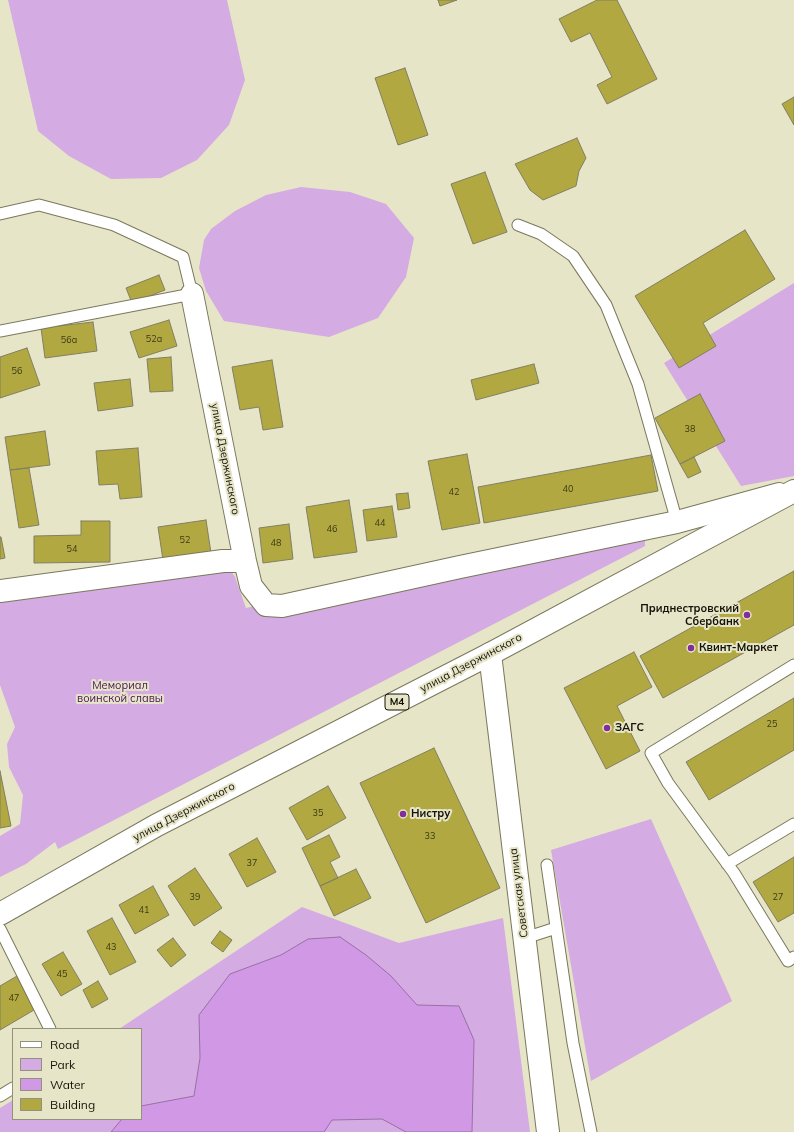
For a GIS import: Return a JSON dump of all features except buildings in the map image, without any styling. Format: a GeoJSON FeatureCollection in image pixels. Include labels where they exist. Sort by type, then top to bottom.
{"type":"FeatureCollection","features":[{"type":"Feature","properties":{"kind":"main road","name":"улица Дзержинского"},"geometry":{"type":"LineString","coordinates":[[192,294],[245,561],[251,586],[266,605],[282,606],[677,522],[794,490]]}},
{"type":"Feature","properties":{"kind":"main road","name":"улица Дзержинского"},"geometry":{"type":"LineString","coordinates":[[0,914],[157,825],[490,654],[794,490]]}},
{"type":"Feature","properties":{"kind":"main road"},"geometry":{"type":"LineString","coordinates":[[0,591],[223,561],[245,561]]}},
{"type":"Feature","properties":{"kind":"main road","name":"Советская улица"},"geometry":{"type":"LineString","coordinates":[[490,654],[548,1132]]}},
{"type":"Feature","properties":{"kind":"lane"},"geometry":{"type":"LineString","coordinates":[[0,214],[39,205],[114,225],[183,257],[192,294],[0,331]]}},
{"type":"Feature","properties":{"kind":"lane"},"geometry":{"type":"LineString","coordinates":[[518,225],[541,234],[573,256],[606,305],[638,384],[677,522]]}},
{"type":"Feature","properties":{"kind":"lane"},"geometry":{"type":"LineString","coordinates":[[794,666],[651,753],[668,783],[734,873],[788,961],[794,957]]}},
{"type":"Feature","properties":{"kind":"lane"},"geometry":{"type":"LineString","coordinates":[[727,864],[794,824]]}},
{"type":"Feature","properties":{"kind":"lane"},"geometry":{"type":"LineString","coordinates":[[547,865],[573,1043],[591,1132]]}},
{"type":"Feature","properties":{"kind":"lane"},"geometry":{"type":"LineString","coordinates":[[524,938],[556,928]]}},
{"type":"Feature","properties":{"kind":"lane"},"geometry":{"type":"LineString","coordinates":[[0,929],[50,1028]]}},
{"type":"Feature","properties":{"kind":"lane"},"geometry":{"type":"LineString","coordinates":[[0,1096],[12,1089]]}},
{"type":"Feature","properties":{"kind":"green space"},"geometry":{"type":"Polygon","coordinates":[[[8,0],[227,0],[245,80],[229,125],[197,160],[161,178],[111,179],[69,156],[38,131],[8,0]]]}},
{"type":"Feature","properties":{"kind":"green space"},"geometry":{"type":"Polygon","coordinates":[[[301,187],[350,192],[386,204],[414,238],[406,277],[378,318],[329,337],[224,321],[206,291],[199,268],[204,240],[211,229],[235,211],[266,195],[301,187]]]}},
{"type":"Feature","properties":{"kind":"green space"},"geometry":{"type":"Polygon","coordinates":[[[794,283],[794,476],[741,486],[664,363],[794,283]]]}},
{"type":"Feature","properties":{"kind":"green space","name":"Мемориал воинской славы"},"geometry":{"type":"Polygon","coordinates":[[[645,529],[645,546],[58,849],[55,842],[26,864],[0,877],[0,836],[20,824],[23,795],[9,767],[7,744],[15,727],[0,685],[0,597],[231,571],[235,577],[246,608],[581,535],[645,529]]]}},
{"type":"Feature","properties":{"kind":"green space"},"geometry":{"type":"Polygon","coordinates":[[[651,819],[732,1001],[591,1081],[551,850],[651,819]]]}},
{"type":"Feature","properties":{"kind":"green space"},"geometry":{"type":"Polygon","coordinates":[[[302,907],[399,943],[503,918],[530,1132],[0,1132],[0,1108],[12,1101],[12,1120],[142,1120],[142,1028],[120,1028],[302,907]]]}},
{"type":"Feature","properties":{"kind":"water"},"geometry":{"type":"Polygon","coordinates":[[[340,937],[366,955],[391,976],[417,1005],[459,1006],[474,1040],[472,1132],[406,1132],[382,1119],[332,1120],[324,1132],[111,1132],[121,1120],[142,1120],[142,1106],[194,1096],[200,1058],[199,1015],[230,974],[281,955],[308,939],[340,937]]]}},
{"type":"Feature","properties":{"kind":"place","name":"Приднестровский Сбербанк"},"geometry":{"type":"Point","coordinates":[747,615]}},
{"type":"Feature","properties":{"kind":"place","name":"Квинт-Маркет"},"geometry":{"type":"Point","coordinates":[691,648]}},
{"type":"Feature","properties":{"kind":"place","name":"ЗАГС"},"geometry":{"type":"Point","coordinates":[607,728]}},
{"type":"Feature","properties":{"kind":"place","name":"Нистру"},"geometry":{"type":"Point","coordinates":[403,814]}}]}
